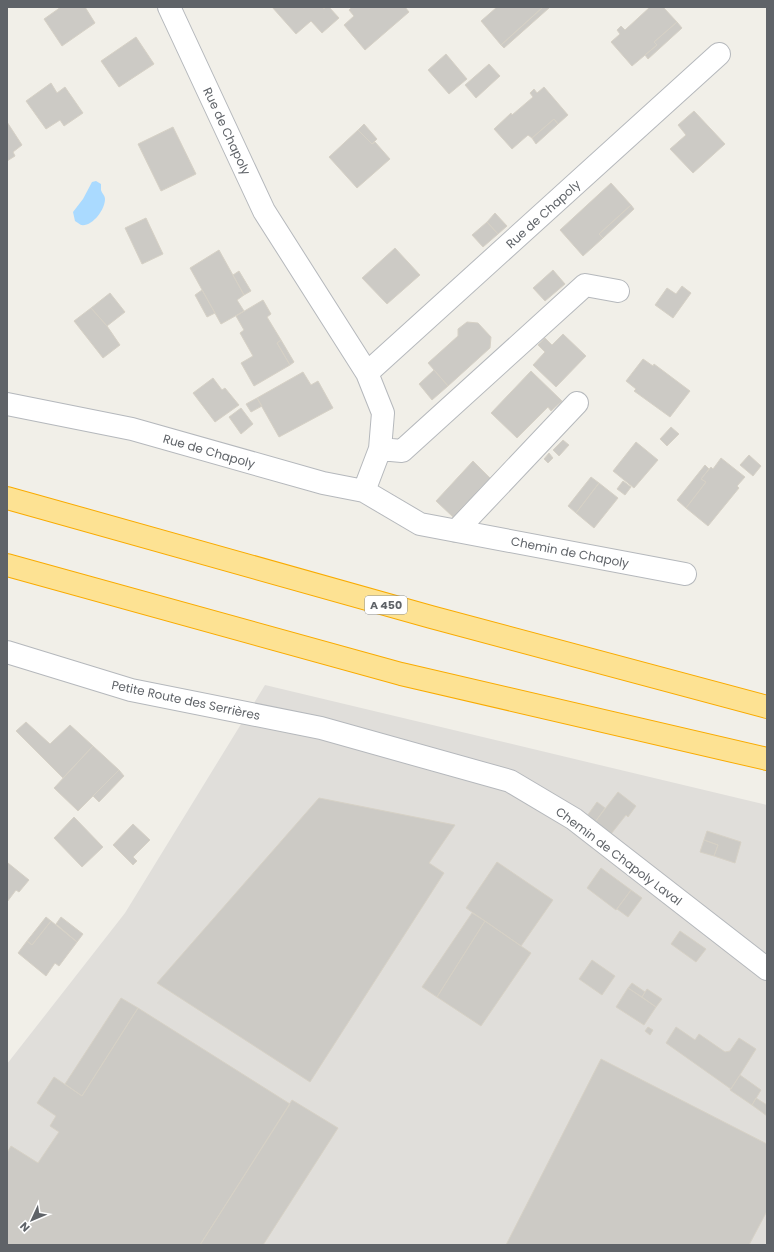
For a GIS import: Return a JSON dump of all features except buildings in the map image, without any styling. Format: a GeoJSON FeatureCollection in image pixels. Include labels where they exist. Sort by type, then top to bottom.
{"type":"FeatureCollection","features":[{"type":"Feature","properties":{"kind":"highway","name":"A 450"},"geometry":{"type":"LineString","coordinates":[[7,498],[423,615],[767,707]]}},
{"type":"Feature","properties":{"kind":"highway"},"geometry":{"type":"LineString","coordinates":[[7,565],[401,674],[767,759]]}},
{"type":"Feature","properties":{"kind":"street","name":"Rue de Chapoly"},"geometry":{"type":"LineString","coordinates":[[169,7],[264,211],[367,373],[383,413],[380,449],[364,491]]}},
{"type":"Feature","properties":{"kind":"street","name":"Rue de Chapoly"},"geometry":{"type":"LineString","coordinates":[[367,373],[719,54]]}},
{"type":"Feature","properties":{"kind":"street"},"geometry":{"type":"LineString","coordinates":[[380,449],[402,451],[585,285],[618,291]]}},
{"type":"Feature","properties":{"kind":"street"},"geometry":{"type":"LineString","coordinates":[[456,531],[577,403]]}},
{"type":"Feature","properties":{"kind":"street","name":"Rue de Chapoly"},"geometry":{"type":"LineString","coordinates":[[7,404],[132,429],[323,483],[364,491],[420,524],[456,531]]}},
{"type":"Feature","properties":{"kind":"street","name":"Chemin de Chapoly"},"geometry":{"type":"LineString","coordinates":[[456,531],[685,574]]}},
{"type":"Feature","properties":{"kind":"street","name":"Petite Route des Serrières"},"geometry":{"type":"LineString","coordinates":[[7,652],[131,690],[321,728]]}},
{"type":"Feature","properties":{"kind":"street","name":"Chemin de Chapoly Laval"},"geometry":{"type":"LineString","coordinates":[[321,728],[510,781],[574,819],[767,969]]}},
{"type":"Feature","properties":{"kind":"shaded area"},"geometry":{"type":"Polygon","coordinates":[[[265,685],[767,805],[767,1245],[7,1245],[7,1064],[125,913],[265,685]]]}},
{"type":"Feature","properties":{"kind":"water"},"geometry":{"type":"Polygon","coordinates":[[[96,181],[101,184],[101,190],[105,198],[103,208],[93,221],[85,225],[81,225],[75,221],[73,212],[83,199],[92,182],[96,181]]]}}]}
